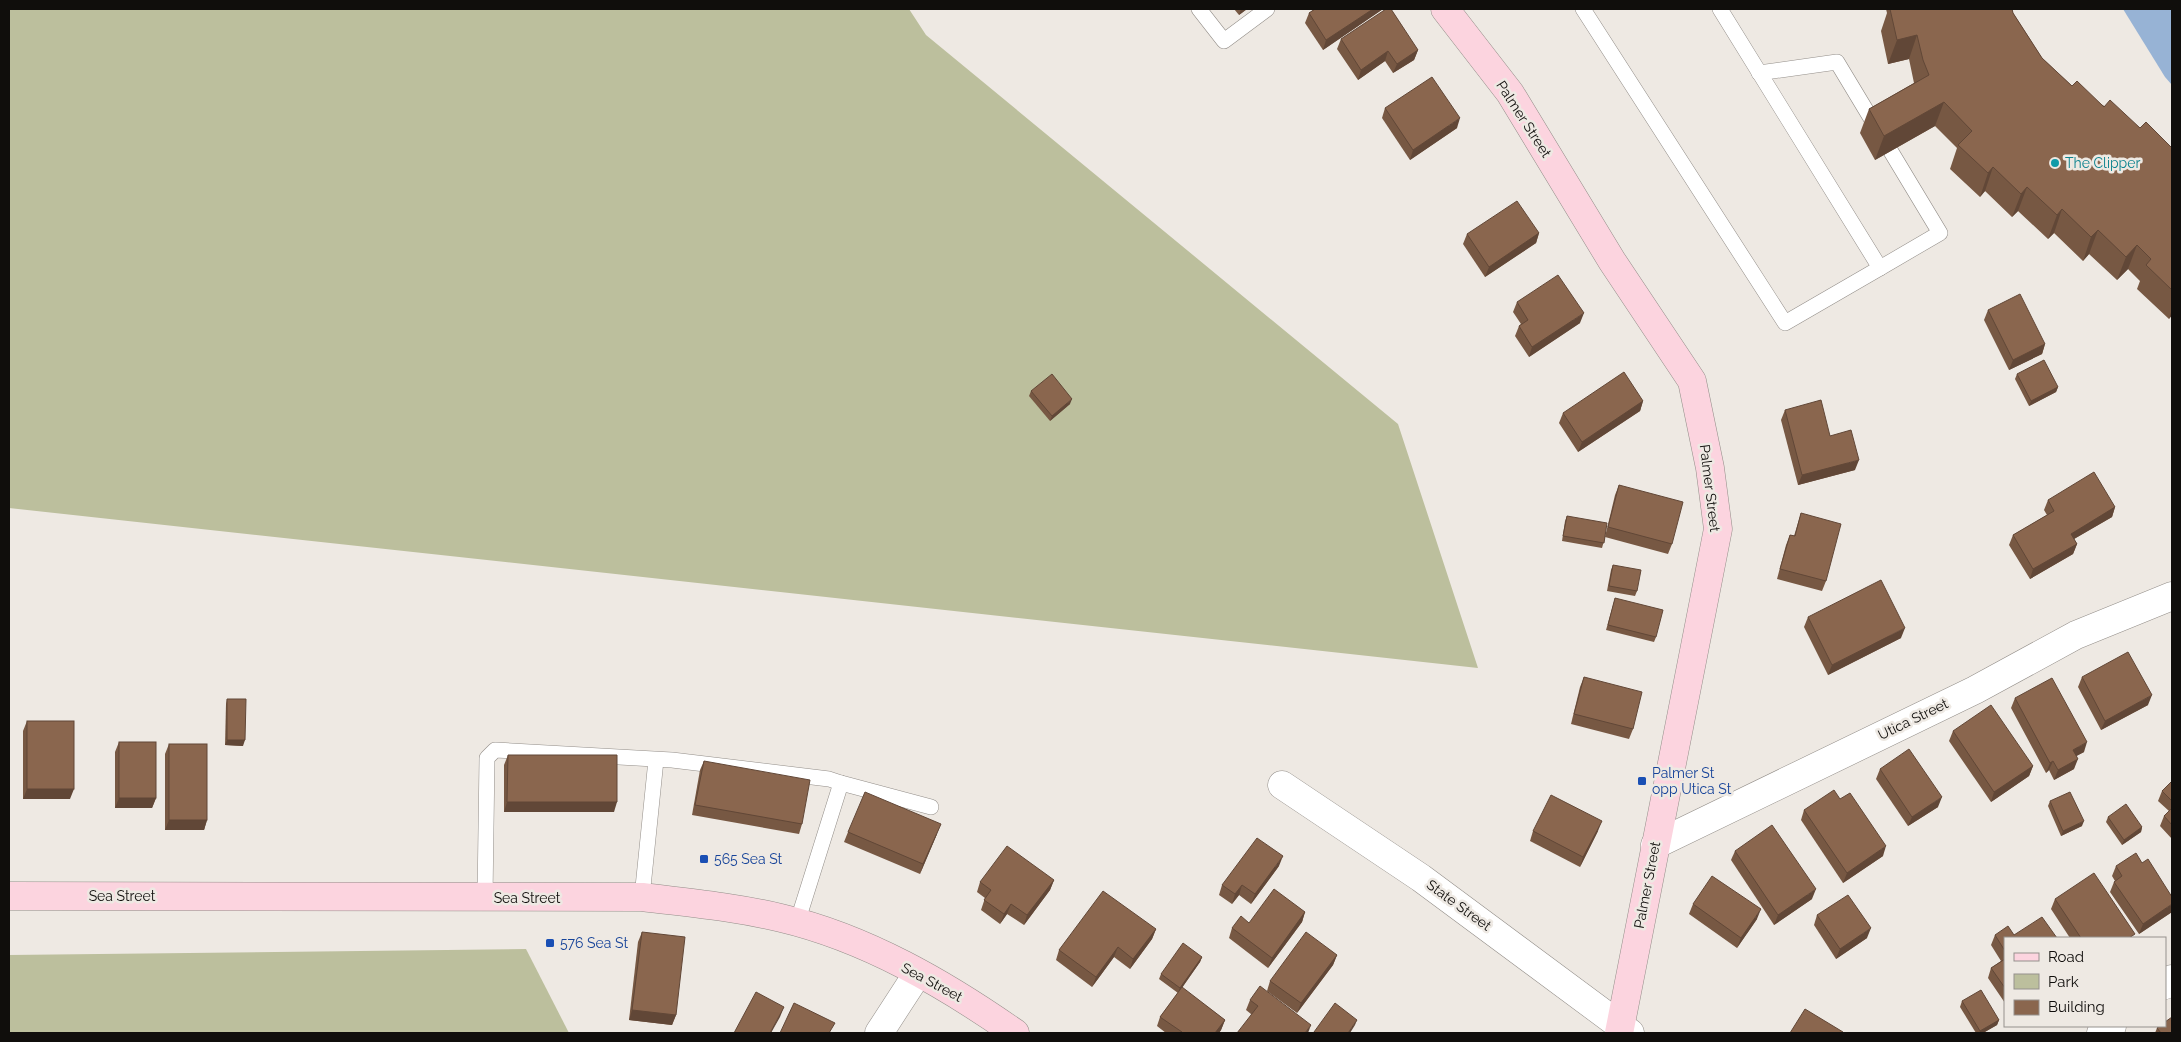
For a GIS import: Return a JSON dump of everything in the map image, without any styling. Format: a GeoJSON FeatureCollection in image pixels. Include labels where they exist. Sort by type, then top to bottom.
{"type":"FeatureCollection","features":[{"type":"Feature","properties":{"kind":"street","name":"Palmer Street"},"geometry":{"type":"LineString","coordinates":[[1445,9],[1510,93],[1612,261],[1692,381],[1710,468],[1718,529],[1655,845],[1623,1031]]}},
{"type":"Feature","properties":{"kind":"street","name":"Utica Street"},"geometry":{"type":"LineString","coordinates":[[1655,845],[1975,690],[2076,635],[2172,596]]}},
{"type":"Feature","properties":{"kind":"street","name":"State Street"},"geometry":{"type":"LineString","coordinates":[[1282,785],[1421,878],[1623,1031]]}},
{"type":"Feature","properties":{"kind":"street","name":"Sea Street"},"geometry":{"type":"LineString","coordinates":[[9,896],[642,897],[728,907],[797,923],[847,939],[918,973],[976,1005],[1016,1033]]}},
{"type":"Feature","properties":{"kind":"street"},"geometry":{"type":"LineString","coordinates":[[879,1033],[918,973]]}},
{"type":"Feature","properties":{"kind":"lane"},"geometry":{"type":"LineString","coordinates":[[1199,9],[1224,41],[1267,9]]}},
{"type":"Feature","properties":{"kind":"lane"},"geometry":{"type":"LineString","coordinates":[[1583,9],[1785,323],[1940,233],[1837,62],[1759,73]]}},
{"type":"Feature","properties":{"kind":"lane"},"geometry":{"type":"LineString","coordinates":[[1720,9],[1880,268]]}},
{"type":"Feature","properties":{"kind":"lane"},"geometry":{"type":"LineString","coordinates":[[485,898],[487,758],[495,750],[656,760],[819,777],[931,808]]}},
{"type":"Feature","properties":{"kind":"lane"},"geometry":{"type":"LineString","coordinates":[[642,897],[656,760]]}},
{"type":"Feature","properties":{"kind":"lane"},"geometry":{"type":"LineString","coordinates":[[797,923],[841,783]]}},
{"type":"Feature","properties":{"kind":"green space"},"geometry":{"type":"Polygon","coordinates":[[[9,9],[909,9],[926,35],[1398,424],[1478,668],[9,508],[9,9]]]}},
{"type":"Feature","properties":{"kind":"green space"},"geometry":{"type":"Polygon","coordinates":[[[526,949],[569,1033],[9,1033],[9,955],[526,949]]]}},
{"type":"Feature","properties":{"kind":"water"},"geometry":{"type":"Polygon","coordinates":[[[2123,9],[2172,9],[2172,85],[2165,77],[2123,9]]]}},
{"type":"Feature","properties":{"kind":"building"},"geometry":{"type":"Polygon","coordinates":[[[1315,9],[1373,9],[1326,40],[1309,13],[1315,9]]]}},
{"type":"Feature","properties":{"kind":"building"},"geometry":{"type":"Polygon","coordinates":[[[1386,9],[1391,9],[1418,50],[1397,64],[1388,51],[1361,70],[1341,39],[1386,9]]]}},
{"type":"Feature","properties":{"kind":"building","name":"The Clipper"},"geometry":{"type":"Polygon","coordinates":[[[1890,9],[2012,9],[2042,58],[2072,86],[2077,81],[2104,107],[2110,100],[2140,128],[2146,122],[2172,148],[2172,290],[2146,265],[2151,259],[2137,245],[2126,257],[2098,230],[2091,237],[2062,209],[2057,215],[2027,187],[2021,194],[1993,167],[1988,173],[1958,145],[1972,131],[1944,102],[1884,136],[1869,109],[1929,75],[1917,35],[1897,40],[1890,9]]]}},
{"type":"Feature","properties":{"kind":"building"},"geometry":{"type":"Polygon","coordinates":[[[1432,77],[1460,118],[1413,150],[1385,108],[1432,77]]]}},
{"type":"Feature","properties":{"kind":"building"},"geometry":{"type":"Polygon","coordinates":[[[1517,201],[1539,233],[1489,267],[1467,234],[1517,201]]]}},
{"type":"Feature","properties":{"kind":"building"},"geometry":{"type":"Polygon","coordinates":[[[1558,275],[1584,313],[1532,347],[1519,326],[1528,320],[1517,302],[1558,275]]]}},
{"type":"Feature","properties":{"kind":"building"},"geometry":{"type":"Polygon","coordinates":[[[2020,294],[2045,344],[2013,360],[1988,310],[2020,294]]]}},
{"type":"Feature","properties":{"kind":"building"},"geometry":{"type":"Polygon","coordinates":[[[2044,360],[2058,387],[2031,401],[2017,374],[2044,360]]]}},
{"type":"Feature","properties":{"kind":"building"},"geometry":{"type":"Polygon","coordinates":[[[1624,372],[1643,401],[1582,442],[1563,413],[1624,372]]]}},
{"type":"Feature","properties":{"kind":"building"},"geometry":{"type":"Polygon","coordinates":[[[1052,374],[1072,399],[1052,416],[1031,391],[1052,374]]]}},
{"type":"Feature","properties":{"kind":"building"},"geometry":{"type":"Polygon","coordinates":[[[1821,400],[1830,436],[1851,430],[1859,460],[1802,475],[1785,410],[1821,400]]]}},
{"type":"Feature","properties":{"kind":"building"},"geometry":{"type":"Polygon","coordinates":[[[2094,472],[2115,507],[2071,534],[2077,544],[2033,569],[2013,535],[2054,511],[2048,500],[2094,472]]]}},
{"type":"Feature","properties":{"kind":"building"},"geometry":{"type":"Polygon","coordinates":[[[1619,485],[1683,502],[1672,544],[1608,527],[1619,485]]]}},
{"type":"Feature","properties":{"kind":"building"},"geometry":{"type":"Polygon","coordinates":[[[1801,513],[1841,524],[1826,581],[1780,569],[1790,535],[1795,536],[1801,513]]]}},
{"type":"Feature","properties":{"kind":"building"},"geometry":{"type":"Polygon","coordinates":[[[1567,516],[1607,523],[1604,543],[1563,536],[1567,516]]]}},
{"type":"Feature","properties":{"kind":"building"},"geometry":{"type":"Polygon","coordinates":[[[1613,565],[1641,570],[1637,591],[1609,586],[1613,565]]]}},
{"type":"Feature","properties":{"kind":"building"},"geometry":{"type":"Polygon","coordinates":[[[1881,580],[1905,628],[1832,665],[1808,617],[1881,580]]]}},
{"type":"Feature","properties":{"kind":"building"},"geometry":{"type":"Polygon","coordinates":[[[1615,598],[1663,610],[1656,637],[1608,625],[1615,598]]]}},
{"type":"Feature","properties":{"kind":"building"},"geometry":{"type":"Polygon","coordinates":[[[2128,652],[2152,695],[2105,721],[2082,677],[2128,652]]]}},
{"type":"Feature","properties":{"kind":"building"},"geometry":{"type":"Polygon","coordinates":[[[1584,677],[1642,692],[1633,729],[1574,714],[1584,677]]]}},
{"type":"Feature","properties":{"kind":"building"},"geometry":{"type":"Polygon","coordinates":[[[2052,678],[2087,742],[2073,750],[2078,759],[2058,770],[2053,761],[2050,763],[2015,698],[2052,678]]]}},
{"type":"Feature","properties":{"kind":"building"},"geometry":{"type":"Polygon","coordinates":[[[227,699],[246,699],[245,740],[227,740],[227,699]]]}},
{"type":"Feature","properties":{"kind":"building"},"geometry":{"type":"Polygon","coordinates":[[[1991,705],[2033,766],[1994,792],[1953,731],[1991,705]]]}},
{"type":"Feature","properties":{"kind":"building"},"geometry":{"type":"Polygon","coordinates":[[[27,721],[74,721],[74,789],[27,789],[27,721]]]}},
{"type":"Feature","properties":{"kind":"building"},"geometry":{"type":"Polygon","coordinates":[[[119,742],[156,742],[156,798],[119,798],[119,742]]]}},
{"type":"Feature","properties":{"kind":"building"},"geometry":{"type":"Polygon","coordinates":[[[169,744],[207,744],[207,820],[169,820],[169,744]]]}},
{"type":"Feature","properties":{"kind":"building"},"geometry":{"type":"Polygon","coordinates":[[[1909,749],[1942,797],[1912,817],[1880,769],[1909,749]]]}},
{"type":"Feature","properties":{"kind":"building"},"geometry":{"type":"Polygon","coordinates":[[[508,755],[617,755],[617,802],[507,802],[508,755]]]}},
{"type":"Feature","properties":{"kind":"building"},"geometry":{"type":"Polygon","coordinates":[[[704,761],[810,780],[802,824],[695,805],[704,761]]]}},
{"type":"Feature","properties":{"kind":"building"},"geometry":{"type":"Polygon","coordinates":[[[2172,781],[2172,801],[2162,791],[2172,781]]]}},
{"type":"Feature","properties":{"kind":"building"},"geometry":{"type":"Polygon","coordinates":[[[1834,790],[1840,799],[1850,793],[1886,846],[1847,873],[1804,810],[1834,790]]]}},
{"type":"Feature","properties":{"kind":"building"},"geometry":{"type":"Polygon","coordinates":[[[865,792],[941,824],[923,864],[848,832],[865,792]]]}},
{"type":"Feature","properties":{"kind":"building"},"geometry":{"type":"Polygon","coordinates":[[[2070,792],[2084,821],[2063,831],[2050,801],[2070,792]]]}},
{"type":"Feature","properties":{"kind":"building"},"geometry":{"type":"Polygon","coordinates":[[[1551,795],[1602,821],[1583,857],[1533,831],[1551,795]]]}},
{"type":"Feature","properties":{"kind":"building"},"geometry":{"type":"Polygon","coordinates":[[[2126,804],[2142,827],[2124,840],[2108,817],[2126,804]]]}},
{"type":"Feature","properties":{"kind":"building"},"geometry":{"type":"Polygon","coordinates":[[[2172,808],[2172,825],[2164,816],[2172,808]]]}},
{"type":"Feature","properties":{"kind":"building"},"geometry":{"type":"Polygon","coordinates":[[[1772,825],[1816,889],[1778,915],[1735,851],[1772,825]]]}},
{"type":"Feature","properties":{"kind":"building"},"geometry":{"type":"Polygon","coordinates":[[[1257,838],[1283,856],[1255,894],[1242,885],[1235,894],[1222,885],[1257,838]]]}},
{"type":"Feature","properties":{"kind":"building"},"geometry":{"type":"Polygon","coordinates":[[[1007,846],[1054,880],[1027,915],[1011,904],[1004,914],[984,900],[991,890],[980,882],[1007,846]]]}},
{"type":"Feature","properties":{"kind":"building"},"geometry":{"type":"Polygon","coordinates":[[[2136,853],[2142,863],[2148,859],[2172,897],[2172,904],[2143,924],[2114,882],[2122,876],[2116,866],[2136,853]]]}},
{"type":"Feature","properties":{"kind":"building"},"geometry":{"type":"Polygon","coordinates":[[[2094,873],[2135,934],[2130,937],[2080,937],[2055,899],[2094,873]]]}},
{"type":"Feature","properties":{"kind":"building"},"geometry":{"type":"Polygon","coordinates":[[[1712,876],[1761,909],[1741,938],[1693,904],[1712,876]]]}},
{"type":"Feature","properties":{"kind":"building"},"geometry":{"type":"Polygon","coordinates":[[[1274,889],[1305,912],[1272,958],[1232,928],[1241,916],[1249,923],[1274,889]]]}},
{"type":"Feature","properties":{"kind":"building"},"geometry":{"type":"Polygon","coordinates":[[[1103,891],[1156,929],[1133,959],[1118,947],[1096,977],[1059,950],[1103,891]]]}},
{"type":"Feature","properties":{"kind":"building"},"geometry":{"type":"Polygon","coordinates":[[[1848,895],[1871,928],[1840,949],[1817,915],[1848,895]]]}},
{"type":"Feature","properties":{"kind":"building"},"geometry":{"type":"Polygon","coordinates":[[[2042,917],[2056,937],[2004,937],[2004,949],[1995,935],[2008,926],[2014,935],[2042,917]]]}},
{"type":"Feature","properties":{"kind":"building"},"geometry":{"type":"Polygon","coordinates":[[[642,932],[685,937],[676,1015],[632,1010],[642,932]]]}},
{"type":"Feature","properties":{"kind":"building"},"geometry":{"type":"Polygon","coordinates":[[[1306,932],[1337,955],[1301,1003],[1270,981],[1306,932]]]}},
{"type":"Feature","properties":{"kind":"building"},"geometry":{"type":"Polygon","coordinates":[[[1183,943],[1202,957],[1180,988],[1161,974],[1183,943]]]}},
{"type":"Feature","properties":{"kind":"building"},"geometry":{"type":"Polygon","coordinates":[[[2004,960],[2004,987],[1991,968],[2004,960]]]}},
{"type":"Feature","properties":{"kind":"building"},"geometry":{"type":"Polygon","coordinates":[[[1260,986],[1311,1025],[1305,1033],[1237,1033],[1258,1006],[1250,1000],[1260,986]]]}},
{"type":"Feature","properties":{"kind":"building"},"geometry":{"type":"Polygon","coordinates":[[[1182,987],[1225,1020],[1215,1033],[1182,1033],[1160,1017],[1182,987]]]}},
{"type":"Feature","properties":{"kind":"building"},"geometry":{"type":"Polygon","coordinates":[[[1981,990],[1999,1020],[1980,1031],[1962,1001],[1981,990]]]}},
{"type":"Feature","properties":{"kind":"building"},"geometry":{"type":"Polygon","coordinates":[[[756,992],[784,1007],[770,1033],[734,1033],[756,992]]]}},
{"type":"Feature","properties":{"kind":"building"},"geometry":{"type":"Polygon","coordinates":[[[794,1003],[835,1023],[829,1033],[780,1033],[794,1003]]]}},
{"type":"Feature","properties":{"kind":"building"},"geometry":{"type":"Polygon","coordinates":[[[1335,1003],[1357,1020],[1348,1033],[1314,1032],[1335,1003]]]}},
{"type":"Feature","properties":{"kind":"building"},"geometry":{"type":"Polygon","coordinates":[[[1805,1009],[1843,1032],[1790,1033],[1805,1009]]]}},
{"type":"Feature","properties":{"kind":"building"},"geometry":{"type":"Polygon","coordinates":[[[2172,1017],[2172,1033],[2161,1033],[2157,1028],[2166,1027],[2166,1021],[2172,1017]]]}},
{"type":"Feature","properties":{"kind":"place","name":"The Clipper"},"geometry":{"type":"Point","coordinates":[2055,163]}},
{"type":"Feature","properties":{"kind":"place","name":"Palmer St opp Utica St"},"geometry":{"type":"Point","coordinates":[1642,781]}},
{"type":"Feature","properties":{"kind":"place","name":"565 Sea St"},"geometry":{"type":"Point","coordinates":[704,859]}},
{"type":"Feature","properties":{"kind":"place","name":"576 Sea St"},"geometry":{"type":"Point","coordinates":[550,943]}}]}
